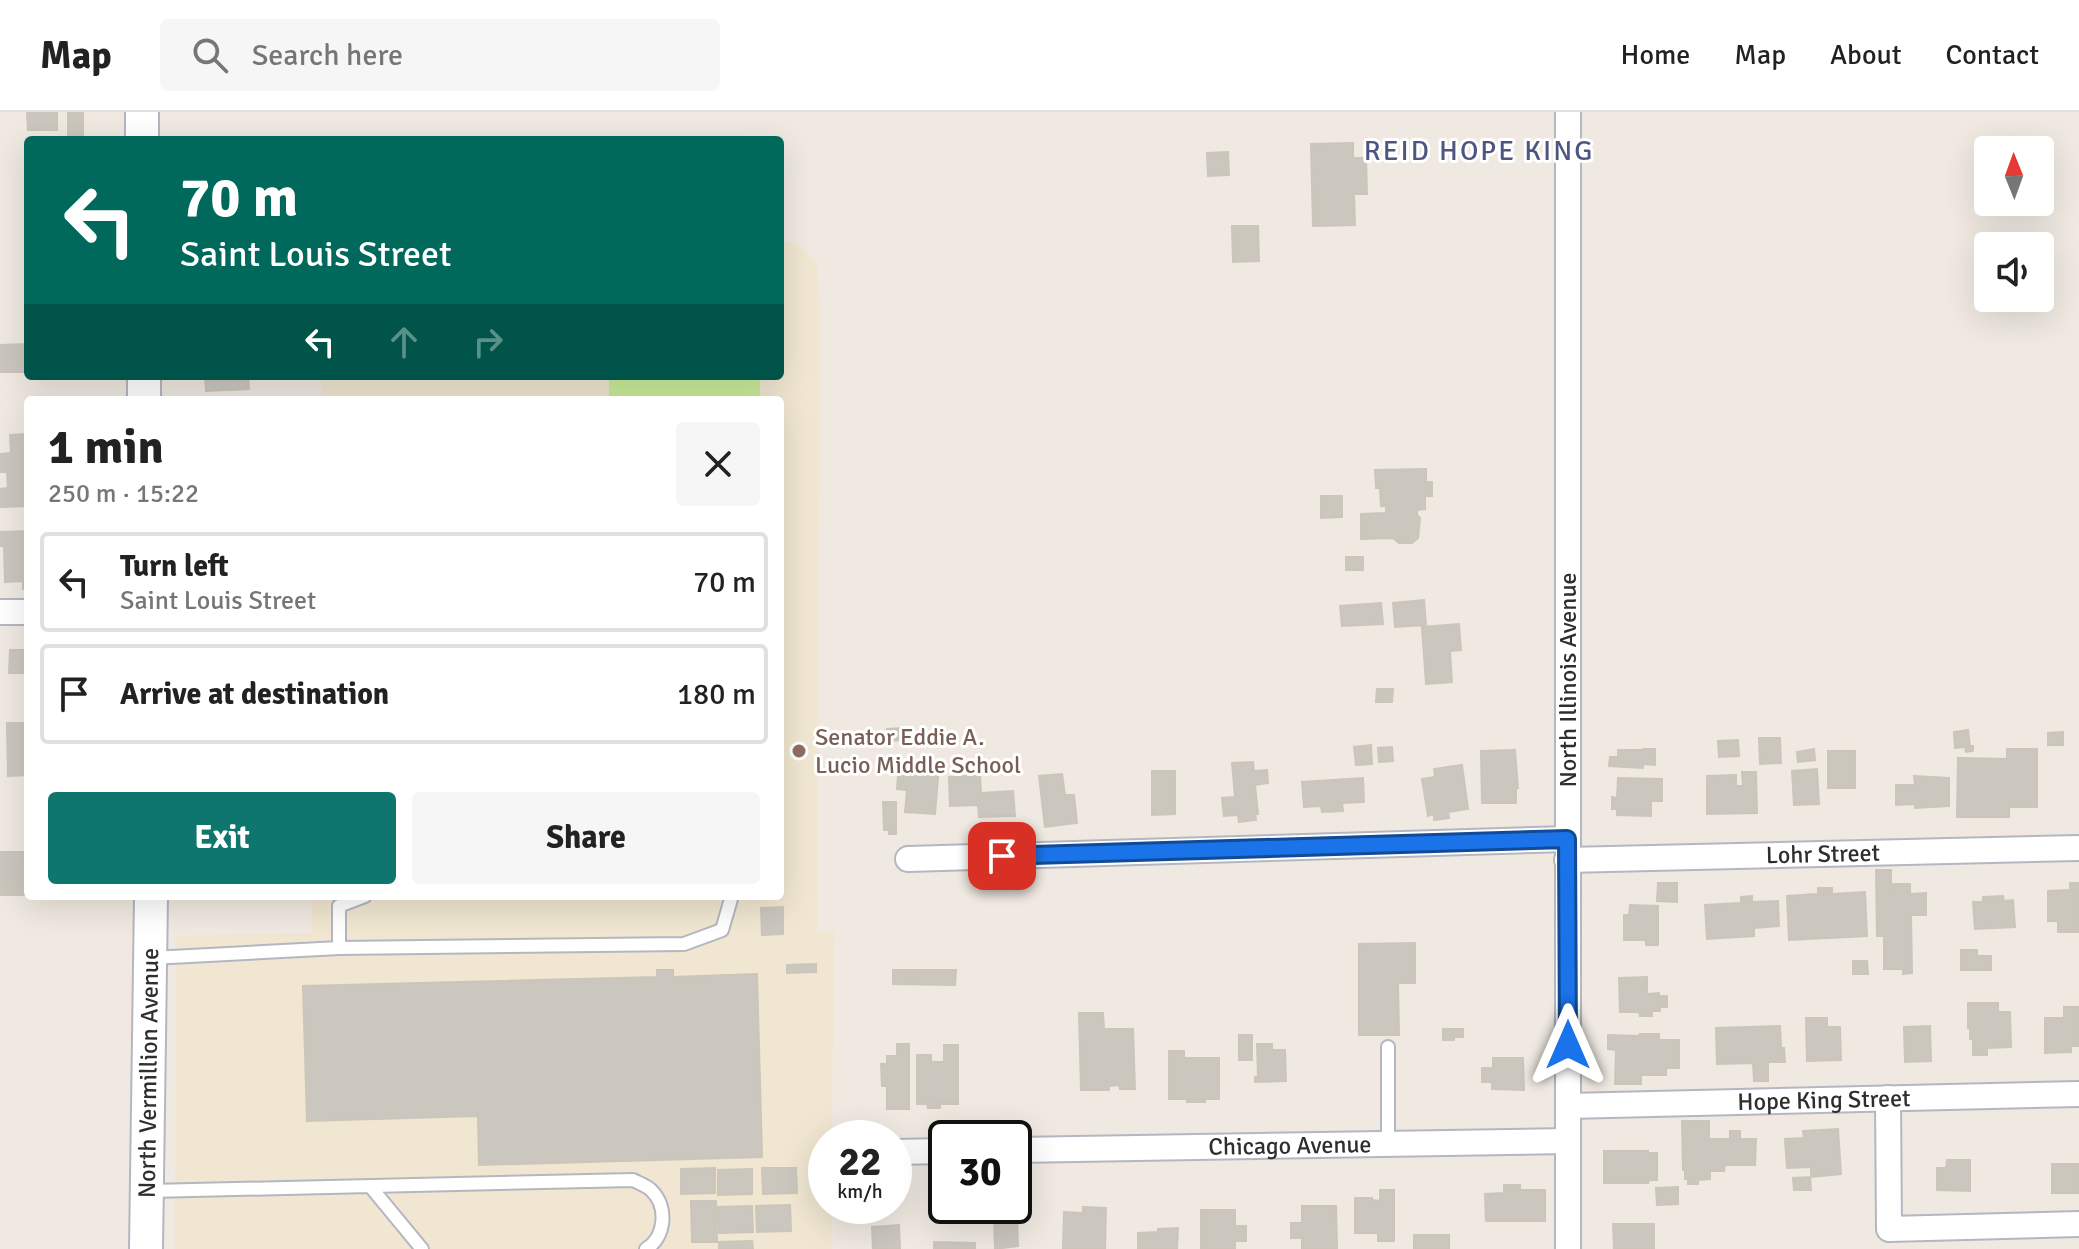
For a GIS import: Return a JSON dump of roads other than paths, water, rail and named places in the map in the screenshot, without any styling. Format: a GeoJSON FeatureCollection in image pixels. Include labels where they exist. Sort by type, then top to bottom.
{"type":"FeatureCollection","features":[{"type":"Feature","properties":{"kind":"street"},"geometry":{"type":"LineString","coordinates":[[142,112],[142,136]]}},
{"type":"Feature","properties":{"kind":"street","name":"North Illinois Avenue"},"geometry":{"type":"LineString","coordinates":[[1568,112],[1568,1249]]}},
{"type":"Feature","properties":{"kind":"street"},"geometry":{"type":"LineString","coordinates":[[0,612],[24,612]]}},
{"type":"Feature","properties":{"kind":"street","name":"Lohr Street"},"geometry":{"type":"LineString","coordinates":[[908,859],[1567,849],[2079,848]]}},
{"type":"Feature","properties":{"kind":"street","name":"North Vermillion Avenue"},"geometry":{"type":"LineString","coordinates":[[146,1249],[151,900]]}},
{"type":"Feature","properties":{"kind":"street","name":"Hope King Street"},"geometry":{"type":"LineString","coordinates":[[1568,1106],[2079,1094]]}},
{"type":"Feature","properties":{"kind":"street"},"geometry":{"type":"LineString","coordinates":[[1888,1098],[1889,1229],[2079,1224]]}},
{"type":"Feature","properties":{"kind":"street","name":"Chicago Avenue"},"geometry":{"type":"LineString","coordinates":[[1032,1150],[1568,1141]]}},
{"type":"Feature","properties":{"kind":"lane"},"geometry":{"type":"LineString","coordinates":[[339,948],[339,906],[355,900]]}},
{"type":"Feature","properties":{"kind":"lane"},"geometry":{"type":"LineString","coordinates":[[150,958],[339,948],[684,944],[722,930],[731,900]]}},
{"type":"Feature","properties":{"kind":"lane"},"geometry":{"type":"LineString","coordinates":[[1388,1047],[1388,1144]]}},
{"type":"Feature","properties":{"kind":"lane"},"geometry":{"type":"LineString","coordinates":[[147,1191],[633,1180],[651,1190],[661,1204],[663,1218],[660,1235],[646,1249]]}},
{"type":"Feature","properties":{"kind":"lane"},"geometry":{"type":"LineString","coordinates":[[370,1186],[422,1249]]}},
{"type":"Feature","properties":{"kind":"place","name":"Senator Eddie A. Lucio Middle School"},"geometry":{"type":"Point","coordinates":[799,751]}},
{"type":"Feature","properties":{"kind":"district","name":"REID HOPE KING"},"geometry":{"type":"Point","coordinates":[1479,151]}}]}
